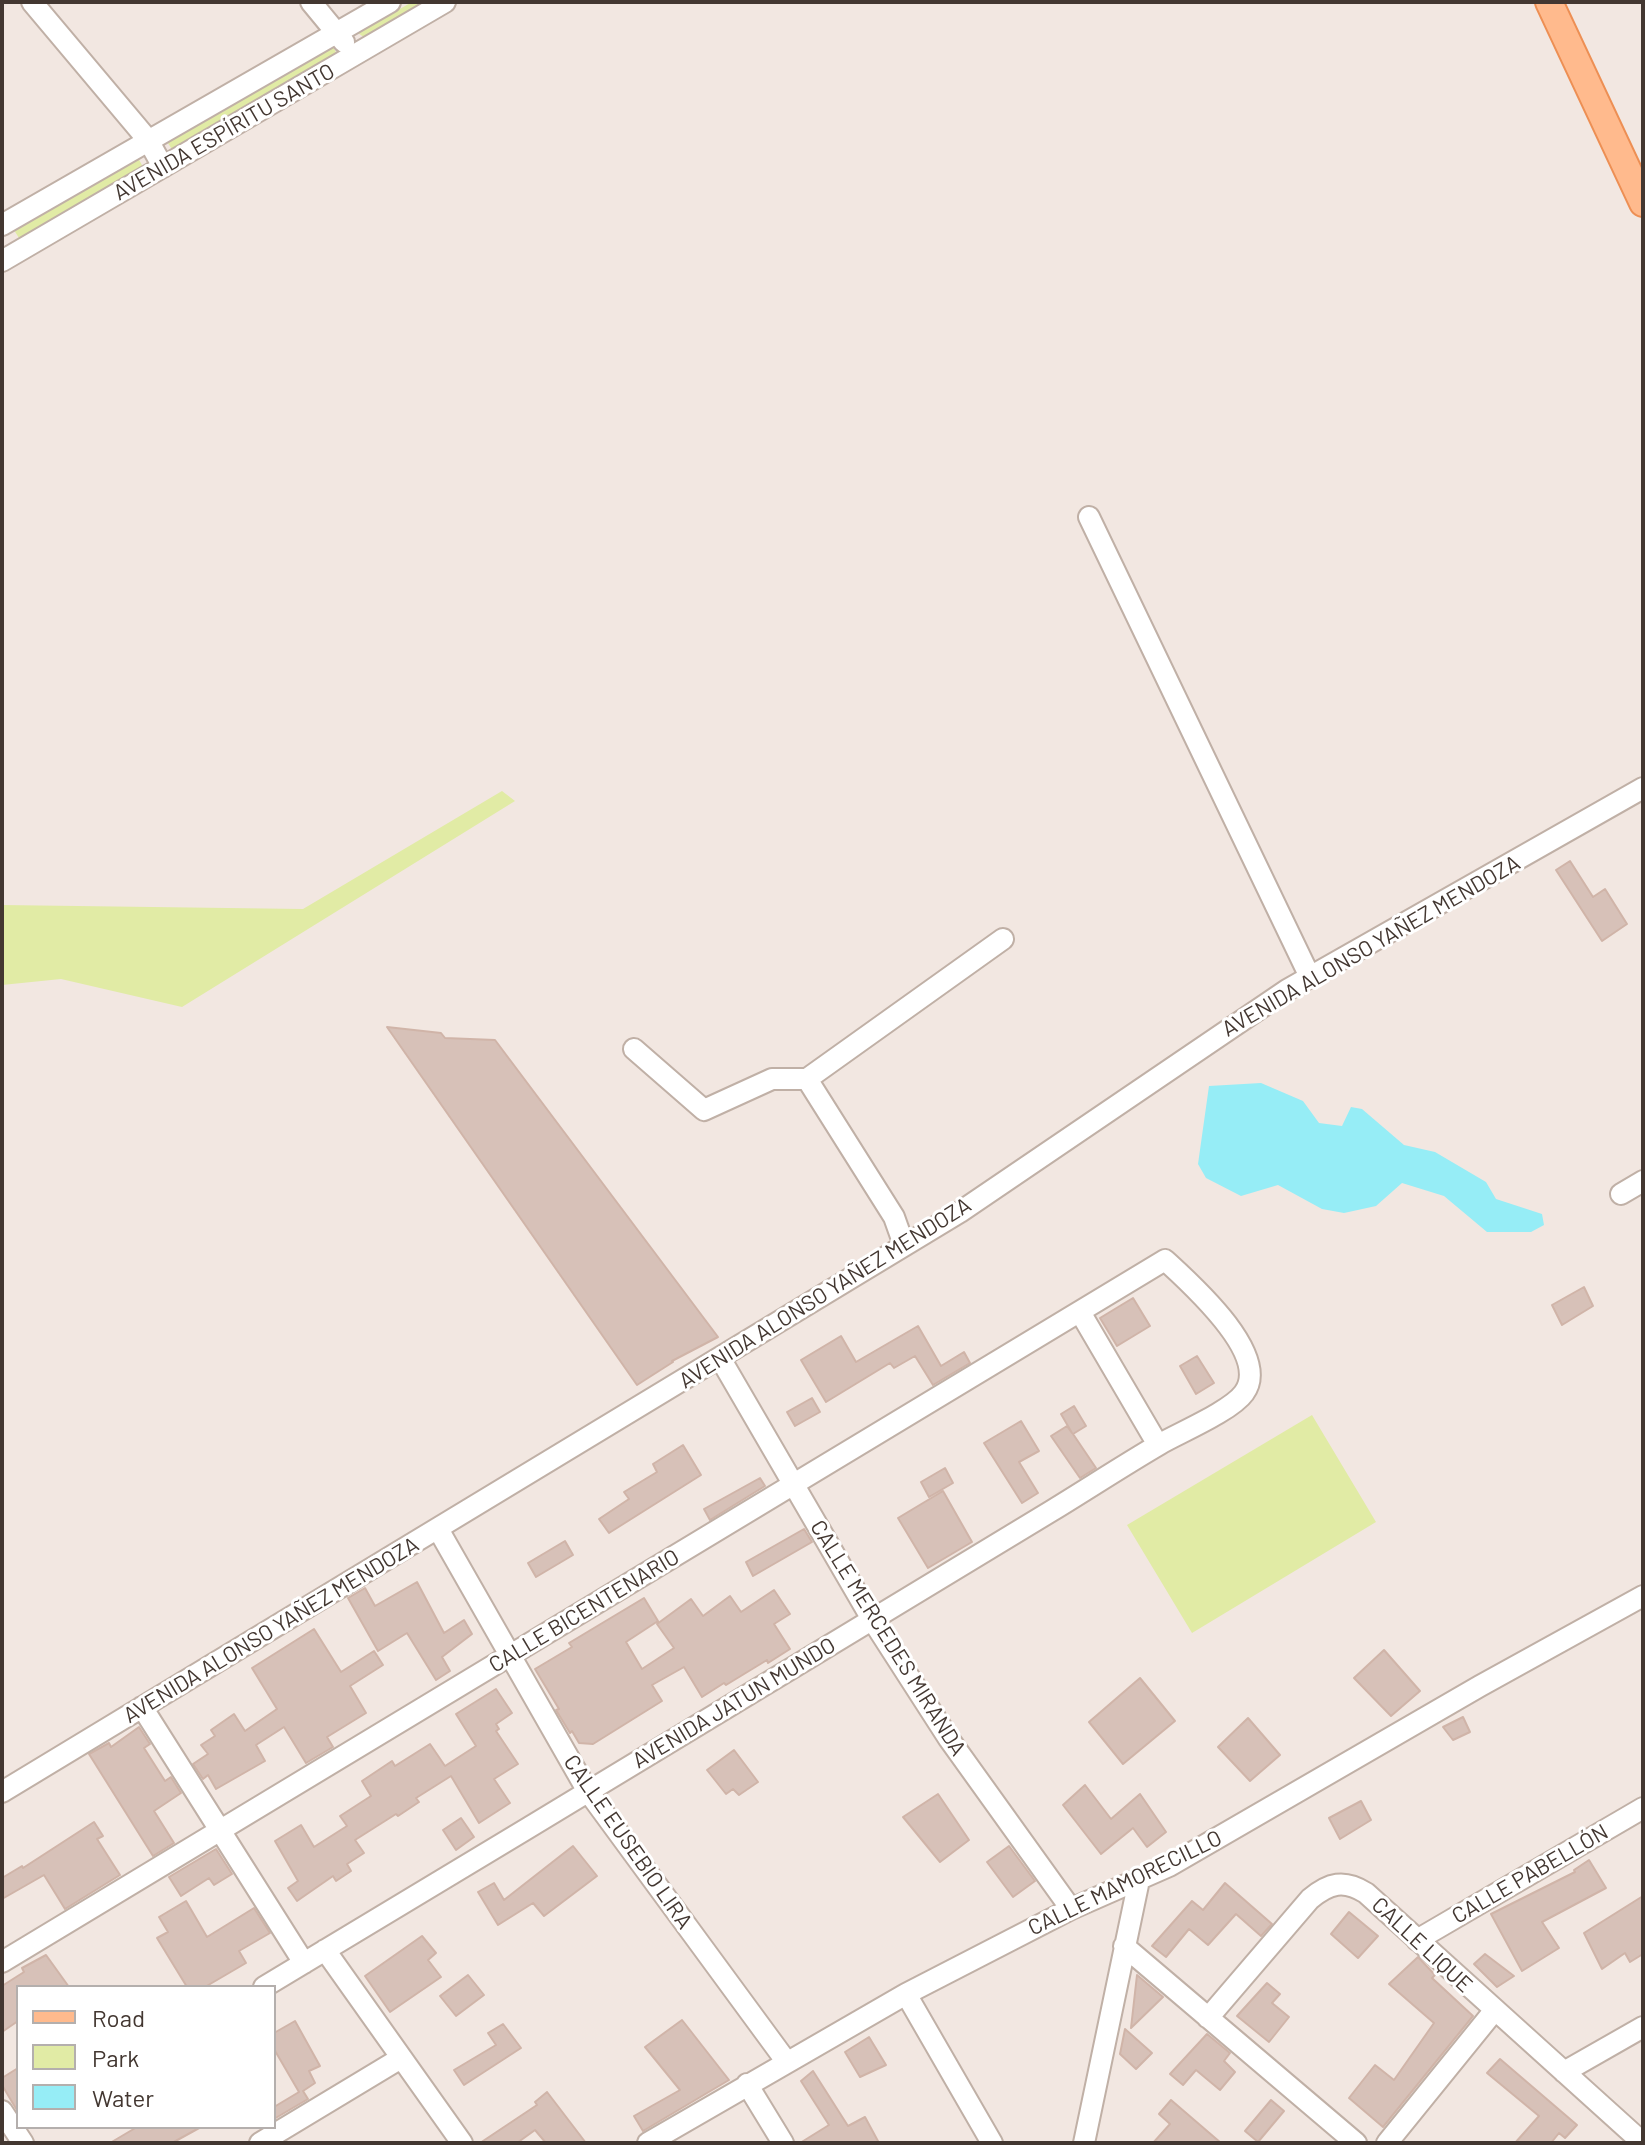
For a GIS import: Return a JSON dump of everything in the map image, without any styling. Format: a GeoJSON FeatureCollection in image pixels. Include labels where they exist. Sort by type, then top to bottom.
{"type":"FeatureCollection","features":[{"type":"Feature","properties":{"kind":"main road"},"geometry":{"type":"LineString","coordinates":[[1549,2],[1643,203]]}},
{"type":"Feature","properties":{"kind":"street"},"geometry":{"type":"LineString","coordinates":[[32,2],[148,140],[163,167]]}},
{"type":"Feature","properties":{"kind":"street"},"geometry":{"type":"LineString","coordinates":[[311,2],[354,56]]}},
{"type":"Feature","properties":{"kind":"street","name":"AVENIDA ESPÍRITU SANTO"},"geometry":{"type":"LineString","coordinates":[[2,225],[390,2]]}},
{"type":"Feature","properties":{"kind":"street","name":"AVENIDA ESPÍRITU SANTO"},"geometry":{"type":"LineString","coordinates":[[2,259],[445,2]]}},
{"type":"Feature","properties":{"kind":"street"},"geometry":{"type":"LineString","coordinates":[[1089,517],[1310,977]]}},
{"type":"Feature","properties":{"kind":"street","name":"AVENIDA ALONSO YAÑEZ MENDOZA"},"geometry":{"type":"LineString","coordinates":[[2,1792],[960,1212],[1225,1030],[1310,977],[1643,788]]}},
{"type":"Feature","properties":{"kind":"street"},"geometry":{"type":"LineString","coordinates":[[634,1049],[704,1110],[772,1079],[807,1079],[1003,939]]}},
{"type":"Feature","properties":{"kind":"street"},"geometry":{"type":"LineString","coordinates":[[807,1079],[894,1217],[904,1245]]}},
{"type":"Feature","properties":{"kind":"street"},"geometry":{"type":"LineString","coordinates":[[1621,1194],[1643,1181]]}},
{"type":"Feature","properties":{"kind":"street","name":"CALLE BICENTENARIO"},"geometry":{"type":"LineString","coordinates":[[2,1962],[1165,1260],[1209,1300],[1246,1356],[1250,1376],[1244,1393]]}},
{"type":"Feature","properties":{"kind":"street"},"geometry":{"type":"LineString","coordinates":[[1080,1312],[1158,1445]]}},
{"type":"Feature","properties":{"kind":"street","name":"CALLE MERCEDES MIRANDA"},"geometry":{"type":"LineString","coordinates":[[720,1358],[873,1621],[949,1739],[1071,1909]]}},
{"type":"Feature","properties":{"kind":"street","name":"AVENIDA JATUN MUNDO"},"geometry":{"type":"LineString","coordinates":[[267,1985],[587,1790],[873,1621],[1158,1445],[1228,1406],[1244,1393]]}},
{"type":"Feature","properties":{"kind":"street","name":"CALLE EUSEBIO LIRA"},"geometry":{"type":"LineString","coordinates":[[438,1529],[587,1790],[786,2061]]}},
{"type":"Feature","properties":{"kind":"street","name":"CALLE MAMORECILLO"},"geometry":{"type":"LineString","coordinates":[[648,2143],[906,1994],[1071,1909],[1169,1866],[1480,1686],[1640,1604]]}},
{"type":"Feature","properties":{"kind":"street"},"geometry":{"type":"LineString","coordinates":[[142,1707],[304,1963]]}},
{"type":"Feature","properties":{"kind":"street","name":"CALLE PABELLÓN"},"geometry":{"type":"LineString","coordinates":[[1417,1940],[1643,1808]]}},
{"type":"Feature","properties":{"kind":"street"},"geometry":{"type":"LineString","coordinates":[[1084,2143],[1139,1880]]}},
{"type":"Feature","properties":{"kind":"street","name":"CALLE LIQUE"},"geometry":{"type":"LineString","coordinates":[[1208,2018],[1310,1899],[1322,1888],[1337,1883],[1352,1884],[1366,1893],[1643,2143]]}},
{"type":"Feature","properties":{"kind":"street"},"geometry":{"type":"LineString","coordinates":[[1124,1946],[1356,2143]]}},
{"type":"Feature","properties":{"kind":"street"},"geometry":{"type":"LineString","coordinates":[[325,1950],[462,2143]]}},
{"type":"Feature","properties":{"kind":"street"},"geometry":{"type":"LineString","coordinates":[[906,1994],[992,2143]]}},
{"type":"Feature","properties":{"kind":"street"},"geometry":{"type":"LineString","coordinates":[[1387,2143],[1494,2011]]}},
{"type":"Feature","properties":{"kind":"street"},"geometry":{"type":"LineString","coordinates":[[1564,2072],[1643,2027]]}},
{"type":"Feature","properties":{"kind":"street"},"geometry":{"type":"LineString","coordinates":[[260,2143],[401,2058]]}},
{"type":"Feature","properties":{"kind":"street"},"geometry":{"type":"LineString","coordinates":[[747,2084],[783,2143]]}},
{"type":"Feature","properties":{"kind":"street"},"geometry":{"type":"LineString","coordinates":[[2,2111],[19,2137]]}},
{"type":"Feature","properties":{"kind":"green space"},"geometry":{"type":"Polygon","coordinates":[[[412,2],[432,2],[368,40],[358,33],[412,2]]]}},
{"type":"Feature","properties":{"kind":"green space"},"geometry":{"type":"Polygon","coordinates":[[[332,45],[338,56],[173,151],[166,140],[332,45]]]}},
{"type":"Feature","properties":{"kind":"green space"},"geometry":{"type":"Polygon","coordinates":[[[137,156],[143,167],[19,238],[12,227],[137,156]]]}},
{"type":"Feature","properties":{"kind":"green space"},"geometry":{"type":"Polygon","coordinates":[[[502,791],[515,801],[182,1007],[61,979],[2,985],[2,905],[303,909],[502,791]]]}},
{"type":"Feature","properties":{"kind":"green space"},"geometry":{"type":"Polygon","coordinates":[[[1312,1415],[1376,1522],[1192,1633],[1127,1525],[1312,1415]]]}},
{"type":"Feature","properties":{"kind":"water"},"geometry":{"type":"Polygon","coordinates":[[[1261,1083],[1303,1101],[1319,1123],[1342,1126],[1351,1107],[1362,1109],[1404,1145],[1435,1152],[1486,1182],[1496,1199],[1542,1214],[1544,1225],[1531,1232],[1487,1232],[1444,1196],[1402,1183],[1376,1206],[1344,1213],[1322,1209],[1278,1185],[1241,1196],[1206,1178],[1198,1164],[1209,1086],[1261,1083]]]}},
{"type":"Feature","properties":{"kind":"building"},"geometry":{"type":"Polygon","coordinates":[[[1570,861],[1593,897],[1605,889],[1627,924],[1602,941],[1556,870],[1570,861]]]}},
{"type":"Feature","properties":{"kind":"building"},"geometry":{"type":"Polygon","coordinates":[[[387,1027],[441,1033],[445,1038],[495,1040],[718,1337],[672,1361],[637,1385],[387,1027]]]}},
{"type":"Feature","properties":{"kind":"building"},"geometry":{"type":"Polygon","coordinates":[[[1584,1287],[1593,1306],[1562,1325],[1552,1305],[1584,1287]]]}},
{"type":"Feature","properties":{"kind":"building"},"geometry":{"type":"Polygon","coordinates":[[[1133,1298],[1150,1326],[1117,1346],[1100,1318],[1133,1298]]]}},
{"type":"Feature","properties":{"kind":"building"},"geometry":{"type":"Polygon","coordinates":[[[918,1326],[941,1366],[964,1352],[970,1363],[933,1385],[915,1356],[894,1368],[890,1363],[826,1402],[801,1360],[841,1336],[856,1362],[918,1326]]]}},
{"type":"Feature","properties":{"kind":"building"},"geometry":{"type":"Polygon","coordinates":[[[1197,1356],[1214,1383],[1196,1394],[1180,1366],[1197,1356]]]}},
{"type":"Feature","properties":{"kind":"building"},"geometry":{"type":"Polygon","coordinates":[[[812,1398],[820,1412],[795,1426],[787,1412],[812,1398]]]}},
{"type":"Feature","properties":{"kind":"building"},"geometry":{"type":"Polygon","coordinates":[[[1074,1406],[1086,1426],[1073,1434],[1096,1468],[1080,1478],[1051,1436],[1067,1426],[1072,1433],[1061,1414],[1074,1406]]]}},
{"type":"Feature","properties":{"kind":"building"},"geometry":{"type":"Polygon","coordinates":[[[1021,1421],[1039,1451],[1019,1462],[1038,1493],[1022,1503],[984,1443],[1021,1421]]]}},
{"type":"Feature","properties":{"kind":"building"},"geometry":{"type":"Polygon","coordinates":[[[683,1445],[701,1475],[609,1533],[599,1519],[629,1499],[624,1492],[657,1472],[653,1464],[683,1445]]]}},
{"type":"Feature","properties":{"kind":"building"},"geometry":{"type":"Polygon","coordinates":[[[945,1468],[953,1483],[929,1497],[921,1482],[945,1468]]]}},
{"type":"Feature","properties":{"kind":"building"},"geometry":{"type":"Polygon","coordinates":[[[760,1478],[765,1486],[710,1520],[704,1509],[760,1478]]]}},
{"type":"Feature","properties":{"kind":"building"},"geometry":{"type":"Polygon","coordinates":[[[943,1491],[972,1542],[928,1568],[898,1518],[943,1491]]]}},
{"type":"Feature","properties":{"kind":"building"},"geometry":{"type":"Polygon","coordinates":[[[804,1529],[812,1542],[753,1576],[746,1562],[804,1529]]]}},
{"type":"Feature","properties":{"kind":"building"},"geometry":{"type":"Polygon","coordinates":[[[565,1541],[573,1555],[536,1577],[528,1563],[565,1541]]]}},
{"type":"Feature","properties":{"kind":"building"},"geometry":{"type":"Polygon","coordinates":[[[417,1582],[444,1633],[464,1620],[472,1634],[442,1657],[450,1671],[436,1680],[407,1633],[378,1651],[348,1598],[365,1588],[375,1606],[417,1582]]]}},
{"type":"Feature","properties":{"kind":"building"},"geometry":{"type":"Polygon","coordinates":[[[774,1590],[790,1614],[774,1624],[790,1649],[702,1697],[684,1667],[652,1685],[662,1701],[593,1744],[579,1743],[572,1731],[570,1733],[535,1669],[572,1647],[569,1643],[644,1598],[658,1621],[626,1642],[642,1669],[674,1648],[657,1624],[691,1599],[703,1616],[730,1596],[741,1612],[774,1590]]]}},
{"type":"Feature","properties":{"kind":"building"},"geometry":{"type":"Polygon","coordinates":[[[314,1629],[341,1672],[374,1651],[383,1665],[350,1686],[366,1713],[327,1737],[333,1747],[306,1763],[284,1727],[256,1745],[265,1761],[216,1789],[208,1775],[203,1779],[193,1764],[208,1754],[201,1745],[215,1736],[211,1730],[234,1714],[245,1731],[277,1709],[252,1668],[314,1629]]]}},
{"type":"Feature","properties":{"kind":"building"},"geometry":{"type":"Polygon","coordinates":[[[1384,1650],[1420,1691],[1391,1716],[1354,1678],[1384,1650]]]}},
{"type":"Feature","properties":{"kind":"building"},"geometry":{"type":"Polygon","coordinates":[[[1140,1678],[1175,1721],[1123,1764],[1089,1722],[1140,1678]]]}},
{"type":"Feature","properties":{"kind":"building"},"geometry":{"type":"Polygon","coordinates":[[[496,1689],[512,1713],[496,1724],[499,1729],[496,1731],[518,1764],[494,1779],[510,1803],[479,1823],[451,1776],[416,1798],[419,1802],[398,1816],[396,1814],[355,1840],[364,1853],[347,1864],[351,1871],[336,1881],[333,1876],[297,1901],[288,1888],[298,1881],[275,1841],[301,1825],[314,1847],[347,1826],[340,1816],[371,1796],[362,1781],[392,1761],[395,1766],[430,1744],[445,1766],[476,1746],[456,1714],[496,1689]]]}},
{"type":"Feature","properties":{"kind":"building"},"geometry":{"type":"Polygon","coordinates":[[[1463,1717],[1470,1732],[1453,1740],[1443,1727],[1463,1717]]]}},
{"type":"Feature","properties":{"kind":"building"},"geometry":{"type":"Polygon","coordinates":[[[1248,1718],[1280,1755],[1250,1781],[1218,1747],[1248,1718]]]}},
{"type":"Feature","properties":{"kind":"building"},"geometry":{"type":"Polygon","coordinates":[[[139,1727],[150,1744],[144,1748],[165,1781],[171,1777],[181,1793],[154,1811],[174,1843],[153,1856],[89,1754],[109,1743],[111,1747],[139,1727]]]}},
{"type":"Feature","properties":{"kind":"building"},"geometry":{"type":"Polygon","coordinates":[[[734,1750],[758,1782],[739,1795],[733,1789],[726,1794],[707,1770],[734,1750]]]}},
{"type":"Feature","properties":{"kind":"building"},"geometry":{"type":"Polygon","coordinates":[[[1085,1785],[1111,1819],[1140,1794],[1166,1832],[1147,1847],[1133,1828],[1101,1854],[1063,1805],[1085,1785]]]}},
{"type":"Feature","properties":{"kind":"building"},"geometry":{"type":"Polygon","coordinates":[[[938,1794],[969,1840],[940,1862],[903,1817],[938,1794]]]}},
{"type":"Feature","properties":{"kind":"building"},"geometry":{"type":"Polygon","coordinates":[[[1361,1801],[1371,1820],[1340,1839],[1329,1818],[1361,1801]]]}},
{"type":"Feature","properties":{"kind":"building"},"geometry":{"type":"Polygon","coordinates":[[[461,1818],[474,1837],[456,1850],[443,1830],[461,1818]]]}},
{"type":"Feature","properties":{"kind":"building"},"geometry":{"type":"Polygon","coordinates":[[[94,1822],[103,1836],[97,1839],[120,1875],[65,1909],[44,1875],[2,1899],[2,1878],[94,1822]]]}},
{"type":"Feature","properties":{"kind":"building"},"geometry":{"type":"Polygon","coordinates":[[[573,1846],[597,1876],[544,1916],[533,1903],[498,1925],[478,1892],[494,1883],[504,1900],[573,1846]]]}},
{"type":"Feature","properties":{"kind":"building"},"geometry":{"type":"Polygon","coordinates":[[[1009,1846],[1035,1881],[1013,1897],[987,1862],[1009,1846]]]}},
{"type":"Feature","properties":{"kind":"building"},"geometry":{"type":"Polygon","coordinates":[[[216,1849],[232,1874],[214,1885],[209,1878],[181,1896],[169,1877],[216,1849]]]}},
{"type":"Feature","properties":{"kind":"building"},"geometry":{"type":"Polygon","coordinates":[[[1589,1860],[1606,1888],[1542,1922],[1559,1948],[1522,1971],[1491,1914],[1575,1872],[1589,1860]]]}},
{"type":"Feature","properties":{"kind":"building"},"geometry":{"type":"Polygon","coordinates":[[[1225,1883],[1272,1924],[1261,1936],[1236,1914],[1208,1945],[1189,1929],[1166,1957],[1152,1946],[1192,1901],[1203,1910],[1225,1883]]]}},
{"type":"Feature","properties":{"kind":"building"},"geometry":{"type":"Polygon","coordinates":[[[1643,1896],[1643,1954],[1630,1962],[1625,1953],[1602,1969],[1584,1933],[1643,1896]]]}},
{"type":"Feature","properties":{"kind":"building"},"geometry":{"type":"Polygon","coordinates":[[[186,1901],[207,1937],[254,1908],[270,1933],[239,1951],[246,1963],[208,1985],[186,1985],[157,1938],[168,1932],[159,1917],[186,1901]]]}},
{"type":"Feature","properties":{"kind":"building"},"geometry":{"type":"Polygon","coordinates":[[[1349,1912],[1378,1936],[1358,1958],[1331,1934],[1349,1912]]]}},
{"type":"Feature","properties":{"kind":"building"},"geometry":{"type":"Polygon","coordinates":[[[422,1936],[436,1953],[428,1960],[441,1977],[390,2012],[365,1976],[422,1936]]]}},
{"type":"Feature","properties":{"kind":"building"},"geometry":{"type":"Polygon","coordinates":[[[1485,1954],[1514,1976],[1497,1987],[1474,1964],[1485,1954]]]}},
{"type":"Feature","properties":{"kind":"building"},"geometry":{"type":"Polygon","coordinates":[[[46,1955],[68,1985],[16,1985],[16,2022],[2,2032],[2,1986],[24,1972],[22,1968],[46,1955]]]}},
{"type":"Feature","properties":{"kind":"building"},"geometry":{"type":"Polygon","coordinates":[[[1418,1957],[1435,1975],[1432,1978],[1473,2016],[1383,2127],[1349,2098],[1375,2065],[1394,2080],[1434,2023],[1389,1984],[1418,1957]]]}},
{"type":"Feature","properties":{"kind":"building"},"geometry":{"type":"Polygon","coordinates":[[[468,1975],[484,1995],[456,2016],[440,1996],[468,1975]]]}},
{"type":"Feature","properties":{"kind":"building"},"geometry":{"type":"Polygon","coordinates":[[[1137,1975],[1163,1997],[1131,2028],[1137,1975]]]}},
{"type":"Feature","properties":{"kind":"building"},"geometry":{"type":"Polygon","coordinates":[[[1267,1983],[1280,1994],[1272,2003],[1289,2017],[1269,2042],[1237,2016],[1267,1983]]]}},
{"type":"Feature","properties":{"kind":"building"},"geometry":{"type":"Polygon","coordinates":[[[682,2020],[729,2080],[643,2131],[634,2116],[680,2090],[645,2047],[682,2020]]]}},
{"type":"Feature","properties":{"kind":"building"},"geometry":{"type":"Polygon","coordinates":[[[295,2021],[320,2066],[309,2071],[315,2083],[303,2091],[308,2099],[276,2118],[276,2106],[299,2092],[276,2052],[276,2032],[295,2021]]]}},
{"type":"Feature","properties":{"kind":"building"},"geometry":{"type":"Polygon","coordinates":[[[503,2024],[521,2048],[464,2085],[454,2070],[496,2045],[488,2033],[503,2024]]]}},
{"type":"Feature","properties":{"kind":"building"},"geometry":{"type":"Polygon","coordinates":[[[1125,2029],[1152,2053],[1136,2069],[1120,2054],[1125,2029]]]}},
{"type":"Feature","properties":{"kind":"building"},"geometry":{"type":"Polygon","coordinates":[[[1207,2034],[1230,2053],[1224,2061],[1235,2072],[1220,2090],[1196,2070],[1183,2085],[1170,2074],[1207,2034]]]}},
{"type":"Feature","properties":{"kind":"building"},"geometry":{"type":"Polygon","coordinates":[[[869,2037],[886,2065],[860,2077],[845,2052],[869,2037]]]}},
{"type":"Feature","properties":{"kind":"building"},"geometry":{"type":"Polygon","coordinates":[[[1500,2059],[1577,2125],[1565,2138],[1559,2133],[1551,2143],[1515,2143],[1539,2116],[1487,2073],[1500,2059]]]}},
{"type":"Feature","properties":{"kind":"building"},"geometry":{"type":"Polygon","coordinates":[[[16,2069],[16,2109],[2,2085],[2,2078],[16,2069]]]}},
{"type":"Feature","properties":{"kind":"building"},"geometry":{"type":"Polygon","coordinates":[[[813,2071],[848,2126],[865,2117],[879,2143],[800,2143],[829,2125],[801,2081],[813,2071]]]}},
{"type":"Feature","properties":{"kind":"building"},"geometry":{"type":"Polygon","coordinates":[[[547,2092],[586,2143],[546,2143],[535,2130],[517,2143],[480,2143],[537,2105],[535,2102],[547,2092]]]}},
{"type":"Feature","properties":{"kind":"building"},"geometry":{"type":"Polygon","coordinates":[[[1171,2100],[1221,2143],[1153,2143],[1170,2124],[1159,2114],[1171,2100]]]}},
{"type":"Feature","properties":{"kind":"building"},"geometry":{"type":"Polygon","coordinates":[[[1271,2100],[1284,2111],[1258,2142],[1245,2131],[1271,2100]]]}},
{"type":"Feature","properties":{"kind":"building"},"geometry":{"type":"Polygon","coordinates":[[[134,2129],[197,2129],[172,2143],[110,2143],[134,2129]]]}}]}
